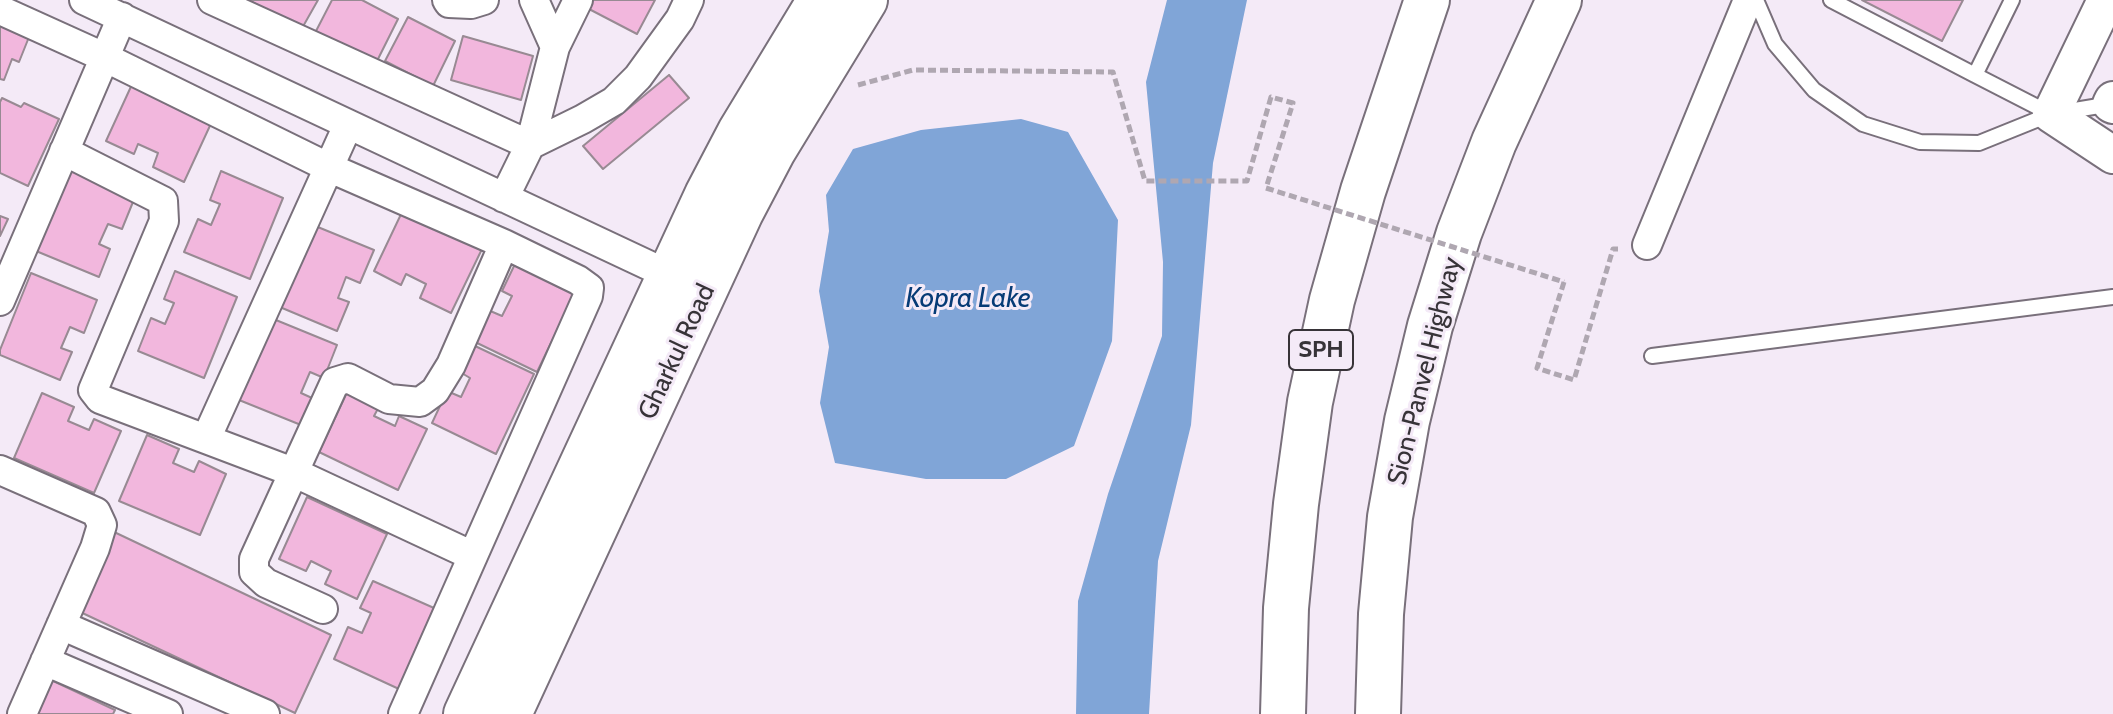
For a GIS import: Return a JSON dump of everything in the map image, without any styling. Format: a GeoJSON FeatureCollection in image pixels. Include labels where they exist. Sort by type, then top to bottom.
{"type":"FeatureCollection","features":[{"type":"Feature","properties":{"kind":"main road","name":"Gharkul Road"},"geometry":{"type":"LineString","coordinates":[[495,710],[687,284],[707,195],[740,132],[820,0]]}},
{"type":"Feature","properties":{"kind":"main road","name":"Gharkul Road"},"geometry":{"type":"LineString","coordinates":[[687,284],[741,212],[766,163],[865,0]]}},
{"type":"Feature","properties":{"kind":"main road","name":"SPH"},"geometry":{"type":"LineString","coordinates":[[1283,714],[1286,608],[1310,402],[1332,300],[1359,204],[1427,0]]}},
{"type":"Feature","properties":{"kind":"main road","name":"Sion-Panvel Highway"},"geometry":{"type":"LineString","coordinates":[[1378,714],[1381,614],[1390,517],[1407,421],[1430,326],[1459,233],[1494,142],[1559,0]]}},
{"type":"Feature","properties":{"kind":"street"},"geometry":{"type":"LineString","coordinates":[[84,0],[687,284]]}},
{"type":"Feature","properties":{"kind":"street"},"geometry":{"type":"LineString","coordinates":[[212,0],[530,145]]}},
{"type":"Feature","properties":{"kind":"street"},"geometry":{"type":"LineString","coordinates":[[445,1],[471,4],[484,0]]}},
{"type":"Feature","properties":{"kind":"street"},"geometry":{"type":"LineString","coordinates":[[534,0],[555,47]]}},
{"type":"Feature","properties":{"kind":"street"},"geometry":{"type":"LineString","coordinates":[[504,198],[530,145],[555,47],[578,0]]}},
{"type":"Feature","properties":{"kind":"street"},"geometry":{"type":"LineString","coordinates":[[530,145],[614,101],[638,77],[680,19],[689,0]]}},
{"type":"Feature","properties":{"kind":"street"},"geometry":{"type":"LineString","coordinates":[[1647,245],[1748,0]]}},
{"type":"Feature","properties":{"kind":"street"},"geometry":{"type":"LineString","coordinates":[[2106,0],[2051,114],[2113,155]]}},
{"type":"Feature","properties":{"kind":"street"},"geometry":{"type":"LineString","coordinates":[[0,10],[104,57],[330,168],[504,244],[589,288],[403,714]]}},
{"type":"Feature","properties":{"kind":"street"},"geometry":{"type":"LineString","coordinates":[[0,301],[122,17]]}},
{"type":"Feature","properties":{"kind":"street"},"geometry":{"type":"LineString","coordinates":[[206,439],[348,125]]}},
{"type":"Feature","properties":{"kind":"street"},"geometry":{"type":"LineString","coordinates":[[64,151],[163,201],[164,221],[93,390],[100,399],[293,472],[473,556]]}},
{"type":"Feature","properties":{"kind":"street"},"geometry":{"type":"LineString","coordinates":[[323,609],[266,583],[254,572],[254,559],[335,382],[348,378],[389,399],[420,402],[435,391],[451,365],[504,244]]}},
{"type":"Feature","properties":{"kind":"street"},"geometry":{"type":"LineString","coordinates":[[0,470],[96,512],[102,525],[95,548],[22,714]]}},
{"type":"Feature","properties":{"kind":"street"},"geometry":{"type":"LineString","coordinates":[[61,625],[265,714]]}},
{"type":"Feature","properties":{"kind":"street"},"geometry":{"type":"LineString","coordinates":[[45,661],[168,714]]}},
{"type":"Feature","properties":{"kind":"lane"},"geometry":{"type":"LineString","coordinates":[[1756,0],[1775,44],[1814,90],[1863,124],[1920,142],[1979,143],[2051,114],[2112,103]]}},
{"type":"Feature","properties":{"kind":"lane"},"geometry":{"type":"LineString","coordinates":[[1831,0],[2051,114]]}},
{"type":"Feature","properties":{"kind":"lane"},"geometry":{"type":"LineString","coordinates":[[1975,75],[2012,0]]}},
{"type":"Feature","properties":{"kind":"lane"},"geometry":{"type":"LineString","coordinates":[[1652,356],[2113,297]]}},
{"type":"Feature","properties":{"kind":"path"},"geometry":{"type":"LineString","coordinates":[[803,100],[913,70],[1113,72],[1145,181],[1247,181],[1271,97],[1293,103],[1266,188],[1564,282],[1537,368],[1574,380],[1613,249],[1647,245]]}},
{"type":"Feature","properties":{"kind":"water"},"geometry":{"type":"Polygon","coordinates":[[[1167,0],[1247,0],[1213,163],[1191,425],[1158,561],[1149,714],[1076,714],[1078,601],[1108,494],[1162,336],[1163,262],[1146,82],[1167,0]]]}},
{"type":"Feature","properties":{"kind":"water","name":"Kopra Lake"},"geometry":{"type":"Polygon","coordinates":[[[1021,119],[1068,132],[1118,220],[1112,341],[1074,446],[1006,479],[926,479],[835,463],[820,403],[829,347],[819,291],[829,231],[826,195],[853,149],[921,130],[1021,119]]]}},
{"type":"Feature","properties":{"kind":"building"},"geometry":{"type":"Polygon","coordinates":[[[249,0],[318,0],[301,30],[249,0]]]}},
{"type":"Feature","properties":{"kind":"building"},"geometry":{"type":"Polygon","coordinates":[[[332,0],[362,0],[398,19],[376,63],[315,33],[332,0]]]}},
{"type":"Feature","properties":{"kind":"building"},"geometry":{"type":"Polygon","coordinates":[[[593,0],[655,0],[637,34],[589,9],[593,0]]]}},
{"type":"Feature","properties":{"kind":"building"},"geometry":{"type":"Polygon","coordinates":[[[1862,0],[1963,0],[1942,41],[1862,0]]]}},
{"type":"Feature","properties":{"kind":"building"},"geometry":{"type":"Polygon","coordinates":[[[0,13],[33,27],[19,62],[12,59],[4,80],[0,79],[0,13]]]}},
{"type":"Feature","properties":{"kind":"building"},"geometry":{"type":"Polygon","coordinates":[[[408,17],[455,41],[433,86],[385,61],[408,17]]]}},
{"type":"Feature","properties":{"kind":"building"},"geometry":{"type":"Polygon","coordinates":[[[463,36],[533,56],[521,100],[451,80],[463,36]]]}},
{"type":"Feature","properties":{"kind":"building"},"geometry":{"type":"Polygon","coordinates":[[[669,75],[689,98],[603,169],[583,146],[669,75]]]}},
{"type":"Feature","properties":{"kind":"building"},"geometry":{"type":"Polygon","coordinates":[[[134,80],[214,117],[184,182],[153,167],[158,153],[138,144],[134,154],[106,141],[134,80]]]}},
{"type":"Feature","properties":{"kind":"building"},"geometry":{"type":"Polygon","coordinates":[[[2,98],[21,107],[24,103],[59,119],[28,186],[0,173],[2,98]]]}},
{"type":"Feature","properties":{"kind":"building"},"geometry":{"type":"Polygon","coordinates":[[[69,170],[135,197],[122,229],[108,224],[99,244],[110,249],[99,277],[36,251],[69,170]]]}},
{"type":"Feature","properties":{"kind":"building"},"geometry":{"type":"Polygon","coordinates":[[[221,171],[283,198],[250,279],[184,252],[198,219],[211,225],[220,204],[210,200],[221,171]]]}},
{"type":"Feature","properties":{"kind":"building"},"geometry":{"type":"Polygon","coordinates":[[[403,210],[482,249],[451,313],[420,298],[426,284],[406,274],[401,285],[374,271],[403,210]]]}},
{"type":"Feature","properties":{"kind":"building"},"geometry":{"type":"Polygon","coordinates":[[[0,216],[8,219],[0,236],[0,216]]]}},
{"type":"Feature","properties":{"kind":"building"},"geometry":{"type":"Polygon","coordinates":[[[308,223],[374,250],[360,283],[346,277],[338,298],[349,302],[337,331],[275,305],[308,223]]]}},
{"type":"Feature","properties":{"kind":"building"},"geometry":{"type":"Polygon","coordinates":[[[515,264],[575,293],[537,372],[473,341],[488,310],[502,316],[512,296],[502,291],[515,264]]]}},
{"type":"Feature","properties":{"kind":"building"},"geometry":{"type":"Polygon","coordinates":[[[175,271],[237,297],[204,378],[138,351],[151,318],[165,324],[174,303],[164,299],[175,271]]]}},
{"type":"Feature","properties":{"kind":"building"},"geometry":{"type":"Polygon","coordinates":[[[31,273],[97,300],[84,333],[70,327],[61,348],[72,352],[60,380],[0,355],[31,273]]]}},
{"type":"Feature","properties":{"kind":"building"},"geometry":{"type":"Polygon","coordinates":[[[271,318],[337,345],[324,378],[310,372],[301,393],[312,398],[301,425],[239,400],[271,318]]]}},
{"type":"Feature","properties":{"kind":"building"},"geometry":{"type":"Polygon","coordinates":[[[473,345],[534,374],[496,454],[432,423],[447,391],[461,397],[470,378],[460,372],[473,345]]]}},
{"type":"Feature","properties":{"kind":"building"},"geometry":{"type":"Polygon","coordinates":[[[349,388],[381,403],[374,416],[395,426],[399,416],[427,429],[398,490],[319,452],[349,388]]]}},
{"type":"Feature","properties":{"kind":"building"},"geometry":{"type":"Polygon","coordinates":[[[42,393],[74,407],[68,421],[89,430],[94,419],[121,431],[94,493],[14,458],[42,393]]]}},
{"type":"Feature","properties":{"kind":"building"},"geometry":{"type":"Polygon","coordinates":[[[147,435],[179,449],[173,463],[194,472],[199,461],[226,474],[200,535],[119,501],[147,435]]]}},
{"type":"Feature","properties":{"kind":"building"},"geometry":{"type":"Polygon","coordinates":[[[307,497],[387,534],[357,599],[325,584],[331,571],[311,561],[306,571],[279,559],[307,497]]]}},
{"type":"Feature","properties":{"kind":"building"},"geometry":{"type":"Polygon","coordinates":[[[112,531],[331,635],[295,713],[76,610],[112,531]]]}},
{"type":"Feature","properties":{"kind":"building"},"geometry":{"type":"Polygon","coordinates":[[[373,581],[434,608],[399,689],[334,659],[348,627],[362,633],[371,613],[360,608],[373,581]]]}},
{"type":"Feature","properties":{"kind":"building"},"geometry":{"type":"Polygon","coordinates":[[[49,679],[115,710],[113,714],[38,714],[34,710],[49,679]]]}}]}
